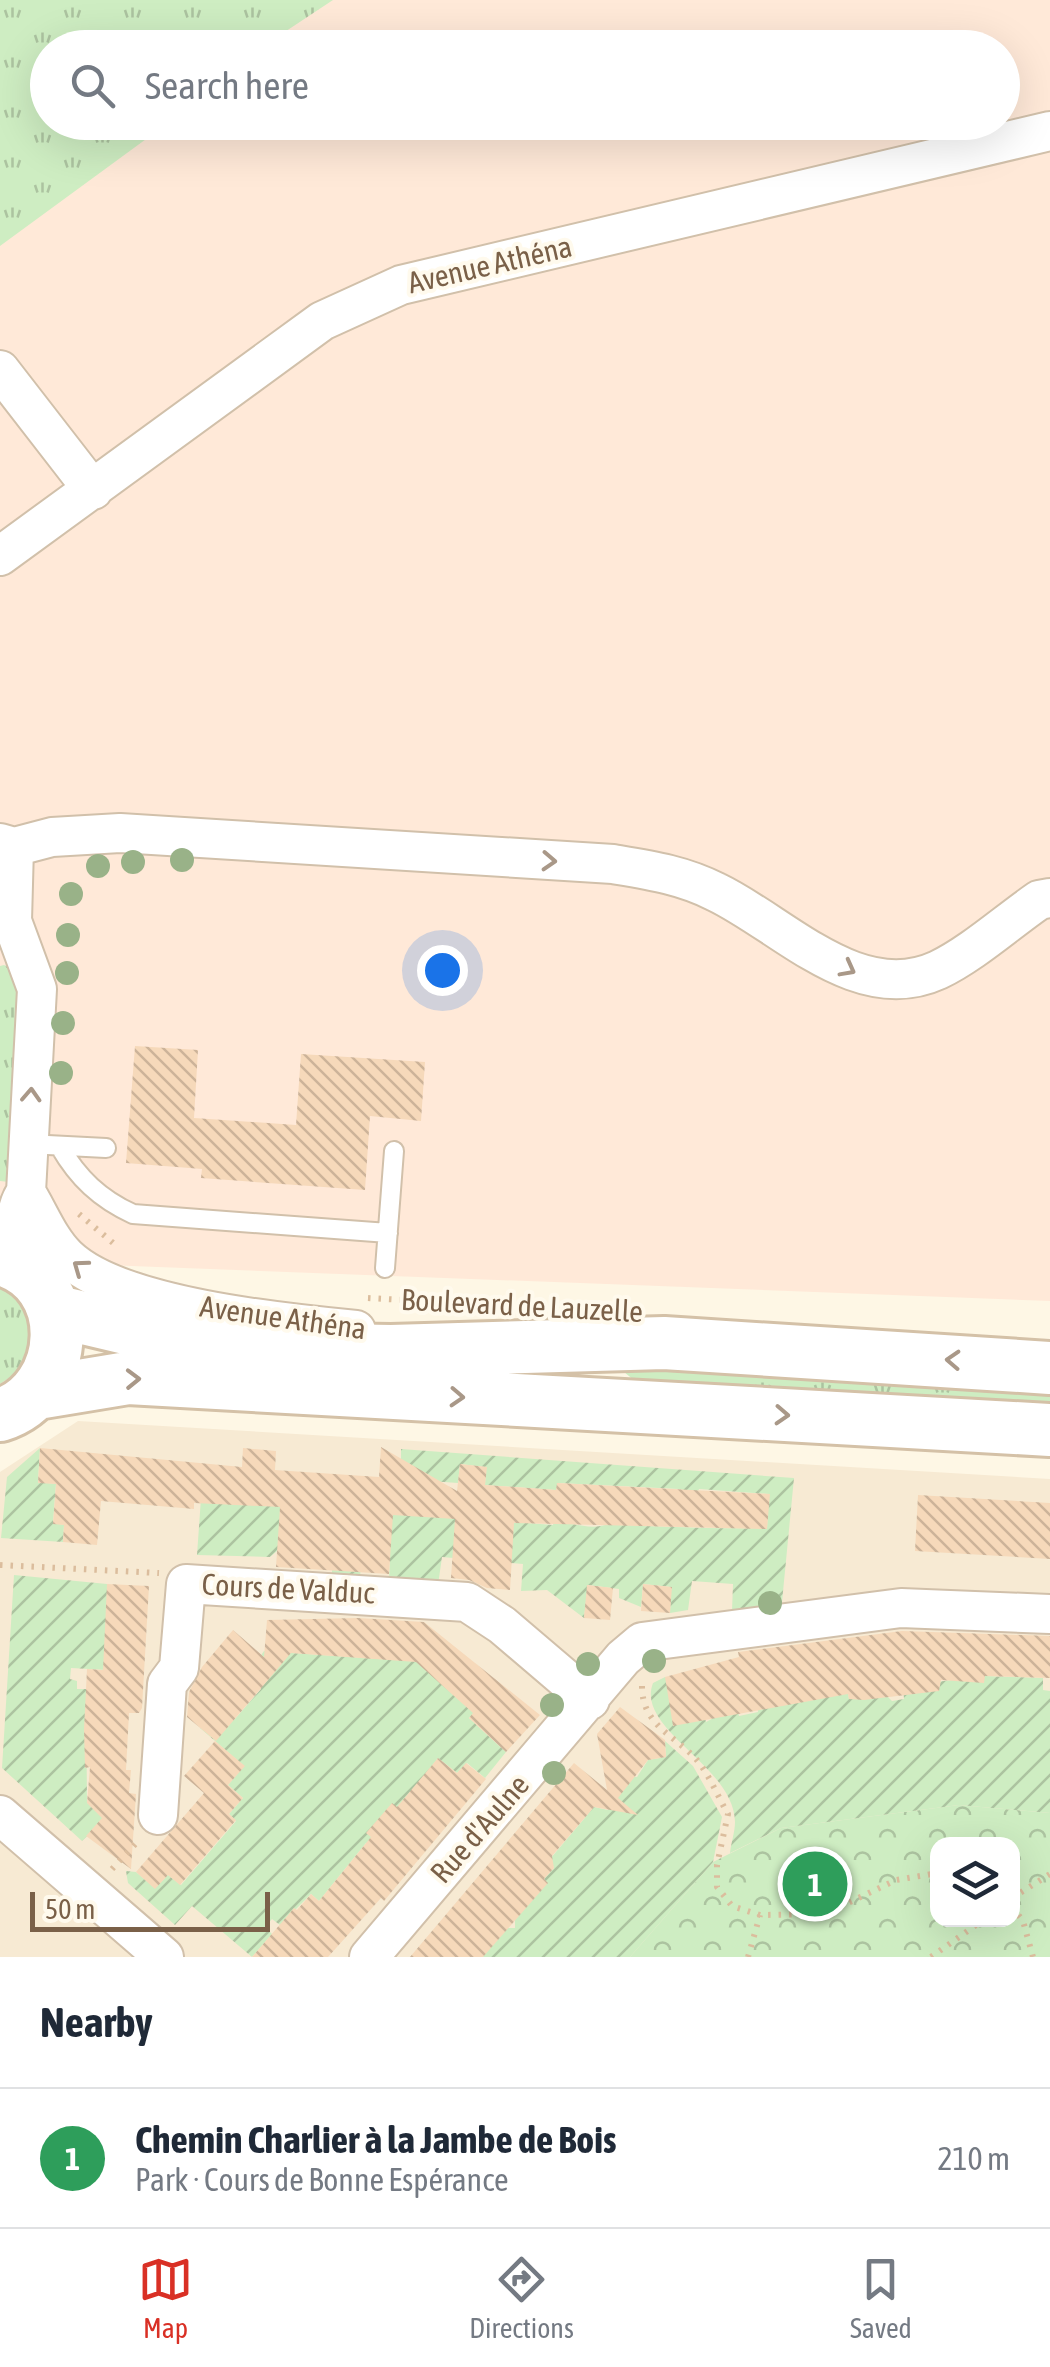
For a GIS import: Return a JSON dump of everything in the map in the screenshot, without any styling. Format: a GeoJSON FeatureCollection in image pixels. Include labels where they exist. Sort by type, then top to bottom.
{"type":"FeatureCollection","features":[{"type":"Feature","properties":{"kind":"main road","name":"Boulevard de Lauzelle"},"geometry":{"type":"LineString","coordinates":[[27,1280],[151,1334],[269,1349],[391,1352],[664,1343],[1050,1368]]}},
{"type":"Feature","properties":{"kind":"main road"},"geometry":{"type":"LineString","coordinates":[[10,1411],[57,1354],[27,1280]]}},
{"type":"Feature","properties":{"kind":"main road"},"geometry":{"type":"LineString","coordinates":[[10,1411],[128,1378],[1050,1430]]}},
{"type":"Feature","properties":{"kind":"street","name":"Avenue Athéna"},"geometry":{"type":"LineString","coordinates":[[1020,138],[1050,131]]}},
{"type":"Feature","properties":{"kind":"street","name":"Avenue Athéna"},"geometry":{"type":"LineString","coordinates":[[0,556],[322,321],[401,285],[1012,140]]}},
{"type":"Feature","properties":{"kind":"street"},"geometry":{"type":"LineString","coordinates":[[0,370],[93,490]]}},
{"type":"Feature","properties":{"kind":"street"},"geometry":{"type":"LineString","coordinates":[[27,1280],[15,1239],[20,1200],[44,1145],[37,989],[6,916],[7,845],[52,837],[120,834],[613,864],[673,874],[717,892],[860,976],[902,980],[938,970],[1039,900],[1050,898]]}},
{"type":"Feature","properties":{"kind":"street","name":"Avenue Athéna"},"geometry":{"type":"LineString","coordinates":[[26,1192],[67,1257],[96,1278],[135,1294],[338,1328],[411,1334],[539,1331],[586,1343]]}},
{"type":"Feature","properties":{"kind":"street","name":"Cours de Valduc"},"geometry":{"type":"LineString","coordinates":[[158,1814],[168,1684],[180,1668],[186,1584],[467,1602],[502,1625],[590,1700]]}},
{"type":"Feature","properties":{"kind":"street"},"geometry":{"type":"LineString","coordinates":[[624,1658],[642,1642],[901,1608],[1050,1614]]}},
{"type":"Feature","properties":{"kind":"street","name":"Rue d'Aulne"},"geometry":{"type":"LineString","coordinates":[[369,1957],[624,1658]]}},
{"type":"Feature","properties":{"kind":"street"},"geometry":{"type":"LineString","coordinates":[[0,1815],[164,1957]]}},
{"type":"Feature","properties":{"kind":"lane"},"geometry":{"type":"LineString","coordinates":[[44,1145],[106,1148]]}},
{"type":"Feature","properties":{"kind":"lane"},"geometry":{"type":"LineString","coordinates":[[44,1145],[96,1192],[133,1214],[388,1233]]}},
{"type":"Feature","properties":{"kind":"lane"},"geometry":{"type":"LineString","coordinates":[[385,1268],[394,1152]]}},
{"type":"Feature","properties":{"kind":"path"},"geometry":{"type":"LineString","coordinates":[[26,1192],[58,1196],[126,1254]]}},
{"type":"Feature","properties":{"kind":"path","name":"Boulevard de Lauzelle"},"geometry":{"type":"LineString","coordinates":[[352,1297],[491,1304]]}},
{"type":"Feature","properties":{"kind":"path"},"geometry":{"type":"LineString","coordinates":[[0,1566],[161,1573],[186,1584]]}},
{"type":"Feature","properties":{"kind":"path"},"geometry":{"type":"LineString","coordinates":[[624,1658],[642,1677],[642,1705],[655,1724],[696,1760],[728,1814],[717,1865],[718,1887],[732,1906],[760,1915],[825,1914],[896,1880],[930,1874]]}},
{"type":"Feature","properties":{"kind":"path"},"geometry":{"type":"LineString","coordinates":[[105,1907],[120,1890],[111,1870],[158,1814]]}},
{"type":"Feature","properties":{"kind":"path"},"geometry":{"type":"LineString","coordinates":[[1020,1893],[1050,1874]]}},
{"type":"Feature","properties":{"kind":"path"},"geometry":{"type":"LineString","coordinates":[[748,1957],[760,1915]]}},
{"type":"Feature","properties":{"kind":"path"},"geometry":{"type":"LineString","coordinates":[[1020,1917],[1034,1957]]}},
{"type":"Feature","properties":{"kind":"path"},"geometry":{"type":"LineString","coordinates":[[931,1957],[973,1927]]}},
{"type":"Feature","properties":{"kind":"shaded area"},"geometry":{"type":"Polygon","coordinates":[[[0,0],[1050,0],[1050,1301],[0,1261],[0,0]]]}},
{"type":"Feature","properties":{"kind":"shaded area"},"geometry":{"type":"Polygon","coordinates":[[[78,1421],[1050,1479],[1050,1957],[0,1957],[0,1472],[78,1421]]]}},
{"type":"Feature","properties":{"kind":"green space"},"geometry":{"type":"Polygon","coordinates":[[[0,0],[333,0],[288,30],[30,30],[30,140],[145,140],[0,246],[0,0]]]}},
{"type":"Feature","properties":{"kind":"green space"},"geometry":{"type":"Polygon","coordinates":[[[0,966],[12,969],[19,992],[9,1182],[0,1181],[0,966]]]}},
{"type":"Feature","properties":{"kind":"green space"},"geometry":{"type":"Polygon","coordinates":[[[0,1280],[20,1292],[36,1342],[25,1367],[0,1384],[0,1280]]]}},
{"type":"Feature","properties":{"kind":"green space"},"geometry":{"type":"Polygon","coordinates":[[[618,1367],[1050,1392],[1050,1421],[658,1400],[618,1367]]]}},
{"type":"Feature","properties":{"kind":"green space"},"geometry":{"type":"Polygon","coordinates":[[[40,1448],[38,1482],[56,1484],[53,1523],[64,1525],[63,1542],[1,1538],[7,1477],[40,1448]]]}},
{"type":"Feature","properties":{"kind":"green space"},"geometry":{"type":"Polygon","coordinates":[[[401,1449],[794,1478],[782,1602],[732,1611],[733,1584],[692,1581],[688,1610],[670,1613],[671,1587],[643,1584],[641,1607],[619,1598],[619,1589],[588,1585],[584,1618],[547,1590],[521,1591],[523,1564],[442,1557],[438,1585],[389,1579],[390,1558],[362,1556],[360,1577],[332,1575],[332,1554],[277,1551],[270,1557],[197,1555],[201,1498],[553,1525],[554,1521],[594,1527],[608,1524],[767,1528],[769,1494],[699,1489],[697,1494],[679,1489],[558,1483],[556,1490],[485,1485],[486,1467],[460,1464],[458,1483],[415,1480],[401,1459],[401,1449]]]}},
{"type":"Feature","properties":{"kind":"green space"},"geometry":{"type":"Polygon","coordinates":[[[14,1575],[107,1584],[107,1670],[71,1668],[70,1679],[77,1681],[77,1689],[86,1689],[87,1803],[104,1808],[103,1821],[82,1841],[2,1768],[14,1575]]]}},
{"type":"Feature","properties":{"kind":"green space"},"geometry":{"type":"Polygon","coordinates":[[[264,1651],[393,1660],[394,1651],[498,1686],[469,1718],[506,1752],[485,1778],[467,1763],[457,1773],[438,1758],[399,1810],[367,1833],[378,1843],[366,1843],[319,1901],[311,1894],[280,1925],[272,1919],[265,1927],[272,1934],[252,1957],[192,1906],[175,1925],[128,1883],[126,1871],[136,1872],[155,1888],[168,1875],[181,1885],[236,1821],[229,1814],[243,1798],[228,1785],[244,1766],[200,1728],[218,1708],[234,1720],[261,1689],[247,1675],[264,1651]]]}},
{"type":"Feature","properties":{"kind":"green space"},"geometry":{"type":"Polygon","coordinates":[[[985,1676],[1043,1678],[1043,1690],[1050,1691],[1050,1813],[959,1805],[781,1828],[730,1853],[735,1822],[730,1802],[704,1765],[658,1717],[651,1700],[653,1683],[665,1677],[703,1709],[706,1722],[737,1705],[739,1716],[758,1712],[756,1693],[847,1687],[849,1699],[886,1695],[892,1701],[904,1699],[903,1686],[985,1676]]]}},
{"type":"Feature","properties":{"kind":"green space"},"geometry":{"type":"Polygon","coordinates":[[[665,1741],[693,1766],[722,1817],[713,1862],[630,1957],[483,1957],[490,1928],[515,1928],[515,1912],[547,1883],[544,1879],[554,1868],[550,1859],[594,1807],[608,1810],[630,1776],[637,1777],[648,1760],[666,1757],[665,1741]]]}},
{"type":"Feature","properties":{"kind":"green space"},"geometry":{"type":"Polygon","coordinates":[[[959,1805],[1050,1813],[1050,1957],[630,1957],[713,1862],[781,1828],[959,1805]]]}},
{"type":"Feature","properties":{"kind":"building"},"geometry":{"type":"Polygon","coordinates":[[[135,1046],[198,1050],[194,1118],[296,1125],[301,1054],[425,1062],[421,1121],[370,1116],[365,1190],[201,1178],[202,1169],[126,1163],[135,1046]]]}},
{"type":"Feature","properties":{"kind":"building"},"geometry":{"type":"Polygon","coordinates":[[[381,1447],[457,1491],[460,1464],[487,1467],[485,1485],[556,1490],[557,1483],[770,1494],[767,1529],[514,1523],[510,1590],[451,1578],[455,1519],[393,1515],[389,1574],[276,1567],[280,1507],[194,1503],[194,1509],[101,1501],[97,1545],[63,1542],[64,1525],[53,1524],[56,1484],[38,1483],[40,1448],[242,1467],[243,1448],[276,1451],[275,1470],[379,1477],[381,1447]]]}},
{"type":"Feature","properties":{"kind":"building"},"geometry":{"type":"Polygon","coordinates":[[[918,1495],[1050,1503],[1050,1559],[915,1551],[918,1495]]]}},
{"type":"Feature","properties":{"kind":"building"},"geometry":{"type":"Polygon","coordinates":[[[107,1584],[149,1586],[142,1708],[139,1713],[129,1713],[126,1770],[131,1770],[129,1793],[136,1794],[131,1869],[86,1836],[102,1818],[87,1803],[90,1767],[85,1768],[84,1729],[87,1669],[103,1670],[107,1584]]]}},
{"type":"Feature","properties":{"kind":"building"},"geometry":{"type":"Polygon","coordinates":[[[643,1584],[672,1587],[670,1613],[641,1611],[643,1584]]]}},
{"type":"Feature","properties":{"kind":"building"},"geometry":{"type":"Polygon","coordinates":[[[587,1585],[613,1588],[610,1620],[584,1618],[587,1585]]]}},
{"type":"Feature","properties":{"kind":"building"},"geometry":{"type":"Polygon","coordinates":[[[358,1618],[424,1622],[540,1715],[506,1752],[469,1718],[473,1713],[416,1662],[291,1653],[216,1741],[187,1717],[189,1692],[202,1667],[233,1630],[264,1657],[267,1620],[358,1618]]]}},
{"type":"Feature","properties":{"kind":"building"},"geometry":{"type":"Polygon","coordinates":[[[902,1631],[1050,1636],[1050,1678],[985,1676],[984,1683],[941,1680],[939,1691],[864,1700],[849,1699],[848,1694],[673,1726],[665,1677],[739,1657],[738,1652],[902,1631]]]}},
{"type":"Feature","properties":{"kind":"building"},"geometry":{"type":"Polygon","coordinates":[[[620,1707],[665,1740],[666,1757],[648,1760],[618,1798],[638,1815],[594,1807],[552,1856],[554,1868],[544,1879],[548,1883],[483,1957],[410,1957],[574,1763],[607,1790],[597,1734],[620,1707]]]}},
{"type":"Feature","properties":{"kind":"building"},"geometry":{"type":"Polygon","coordinates":[[[215,1741],[245,1766],[228,1785],[243,1798],[229,1814],[236,1820],[180,1885],[168,1875],[155,1889],[136,1872],[204,1793],[184,1776],[215,1741]]]}},
{"type":"Feature","properties":{"kind":"building"},"geometry":{"type":"Polygon","coordinates":[[[438,1758],[457,1773],[466,1763],[486,1779],[384,1901],[381,1898],[328,1957],[252,1957],[294,1908],[297,1910],[311,1894],[319,1901],[371,1837],[366,1833],[392,1803],[397,1807],[438,1758]]]}},
{"type":"Feature","properties":{"kind":"place","name":"Chemin Charlier à la Jambe de Bois"},"geometry":{"type":"Point","coordinates":[815,1884]}}]}
